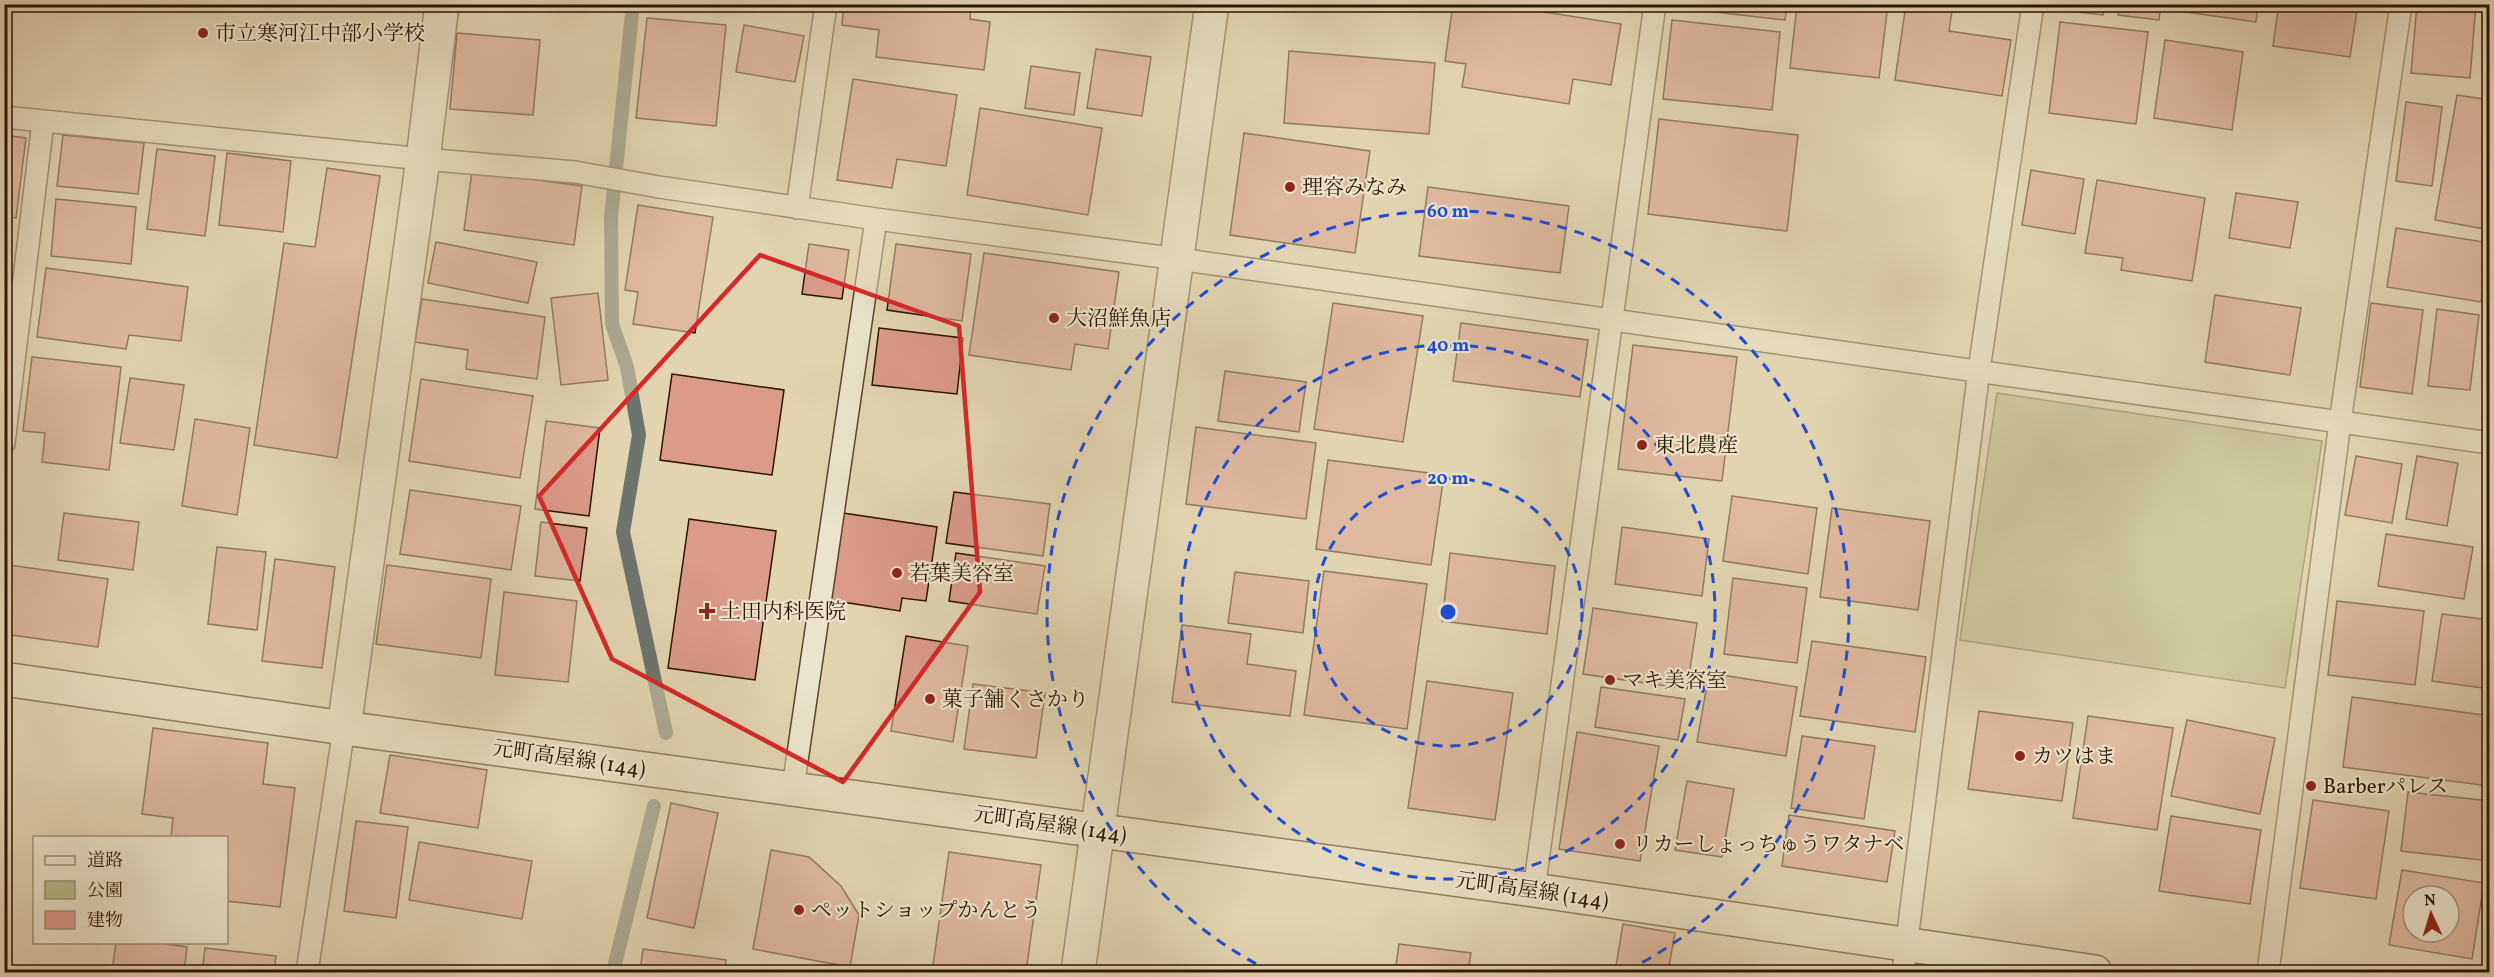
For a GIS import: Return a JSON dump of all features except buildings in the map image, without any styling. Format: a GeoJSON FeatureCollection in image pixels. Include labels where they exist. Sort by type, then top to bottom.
{"type":"FeatureCollection","features":[{"type":"Feature","properties":{"kind":"main road"},"geometry":{"type":"LineString","coordinates":[[344,728],[423,159],[442,4]]}},
{"type":"Feature","properties":{"kind":"main road"},"geometry":{"type":"LineString","coordinates":[[1078,972],[1212,4]]}},
{"type":"Feature","properties":{"kind":"main road","name":"元町高屋線 (144)"},"geometry":{"type":"LineString","coordinates":[[4,679],[344,728],[1534,890],[1906,958],[2095,972]]}},
{"type":"Feature","properties":{"kind":"lane"},"geometry":{"type":"LineString","coordinates":[[797,208],[826,4]]}},
{"type":"Feature","properties":{"kind":"lane"},"geometry":{"type":"LineString","coordinates":[[1534,890],[1655,4]]}},
{"type":"Feature","properties":{"kind":"lane"},"geometry":{"type":"LineString","coordinates":[[1906,958],[1979,370],[2033,4]]}},
{"type":"Feature","properties":{"kind":"lane"},"geometry":{"type":"LineString","coordinates":[[2268,972],[2340,422],[2401,4]]}},
{"type":"Feature","properties":{"kind":"lane"},"geometry":{"type":"LineString","coordinates":[[4,117],[575,172],[797,208],[1979,370],[2490,443]]}},
{"type":"Feature","properties":{"kind":"lane"},"geometry":{"type":"LineString","coordinates":[[4,443],[43,122]]}},
{"type":"Feature","properties":{"kind":"lane"},"geometry":{"type":"LineString","coordinates":[[793,788],[876,219]]}},
{"type":"Feature","properties":{"kind":"lane"},"geometry":{"type":"LineString","coordinates":[[307,972],[344,728]]}},
{"type":"Feature","properties":{"kind":"highlighted area"},"geometry":{"type":"Polygon","coordinates":[[[760,255],[959,326],[980,592],[843,782],[612,659],[539,496],[760,255]]]}},
{"type":"Feature","properties":{"kind":"green space"},"geometry":{"type":"Polygon","coordinates":[[[1997,393],[2322,441],[2285,688],[1960,640],[1997,393]]]}},
{"type":"Feature","properties":{"kind":"waterway"},"geometry":{"type":"LineString","coordinates":[[633,4],[611,217],[612,324],[627,367],[639,435],[623,532],[666,733]]}},
{"type":"Feature","properties":{"kind":"waterway"},"geometry":{"type":"LineString","coordinates":[[613,972],[654,806]]}},
{"type":"Feature","properties":{"kind":"place","name":"市立寒河江中部小学校"},"geometry":{"type":"Point","coordinates":[203,33]}},
{"type":"Feature","properties":{"kind":"place","name":"理容みなみ"},"geometry":{"type":"Point","coordinates":[1290,187]}},
{"type":"Feature","properties":{"kind":"place","name":"大沼鮮魚店"},"geometry":{"type":"Point","coordinates":[1054,318]}},
{"type":"Feature","properties":{"kind":"place","name":"東北農産"},"geometry":{"type":"Point","coordinates":[1642,445]}},
{"type":"Feature","properties":{"kind":"place","name":"若葉美容室"},"geometry":{"type":"Point","coordinates":[897,573]}},
{"type":"Feature","properties":{"kind":"place","name":"土田内科医院"},"geometry":{"type":"Point","coordinates":[707,611]}},
{"type":"Feature","properties":{"kind":"place","name":"マキ美容室"},"geometry":{"type":"Point","coordinates":[1610,680]}},
{"type":"Feature","properties":{"kind":"place","name":"菓子舗くさかり"},"geometry":{"type":"Point","coordinates":[930,699]}},
{"type":"Feature","properties":{"kind":"place","name":"カツはま"},"geometry":{"type":"Point","coordinates":[2020,756]}},
{"type":"Feature","properties":{"kind":"place","name":"Barberパレス"},"geometry":{"type":"Point","coordinates":[2311,786]}},
{"type":"Feature","properties":{"kind":"place","name":"リカーしょっちゅうワタナベ"},"geometry":{"type":"Point","coordinates":[1620,844]}},
{"type":"Feature","properties":{"kind":"place","name":"ペットショップかんとう"},"geometry":{"type":"Point","coordinates":[799,910]}}]}
